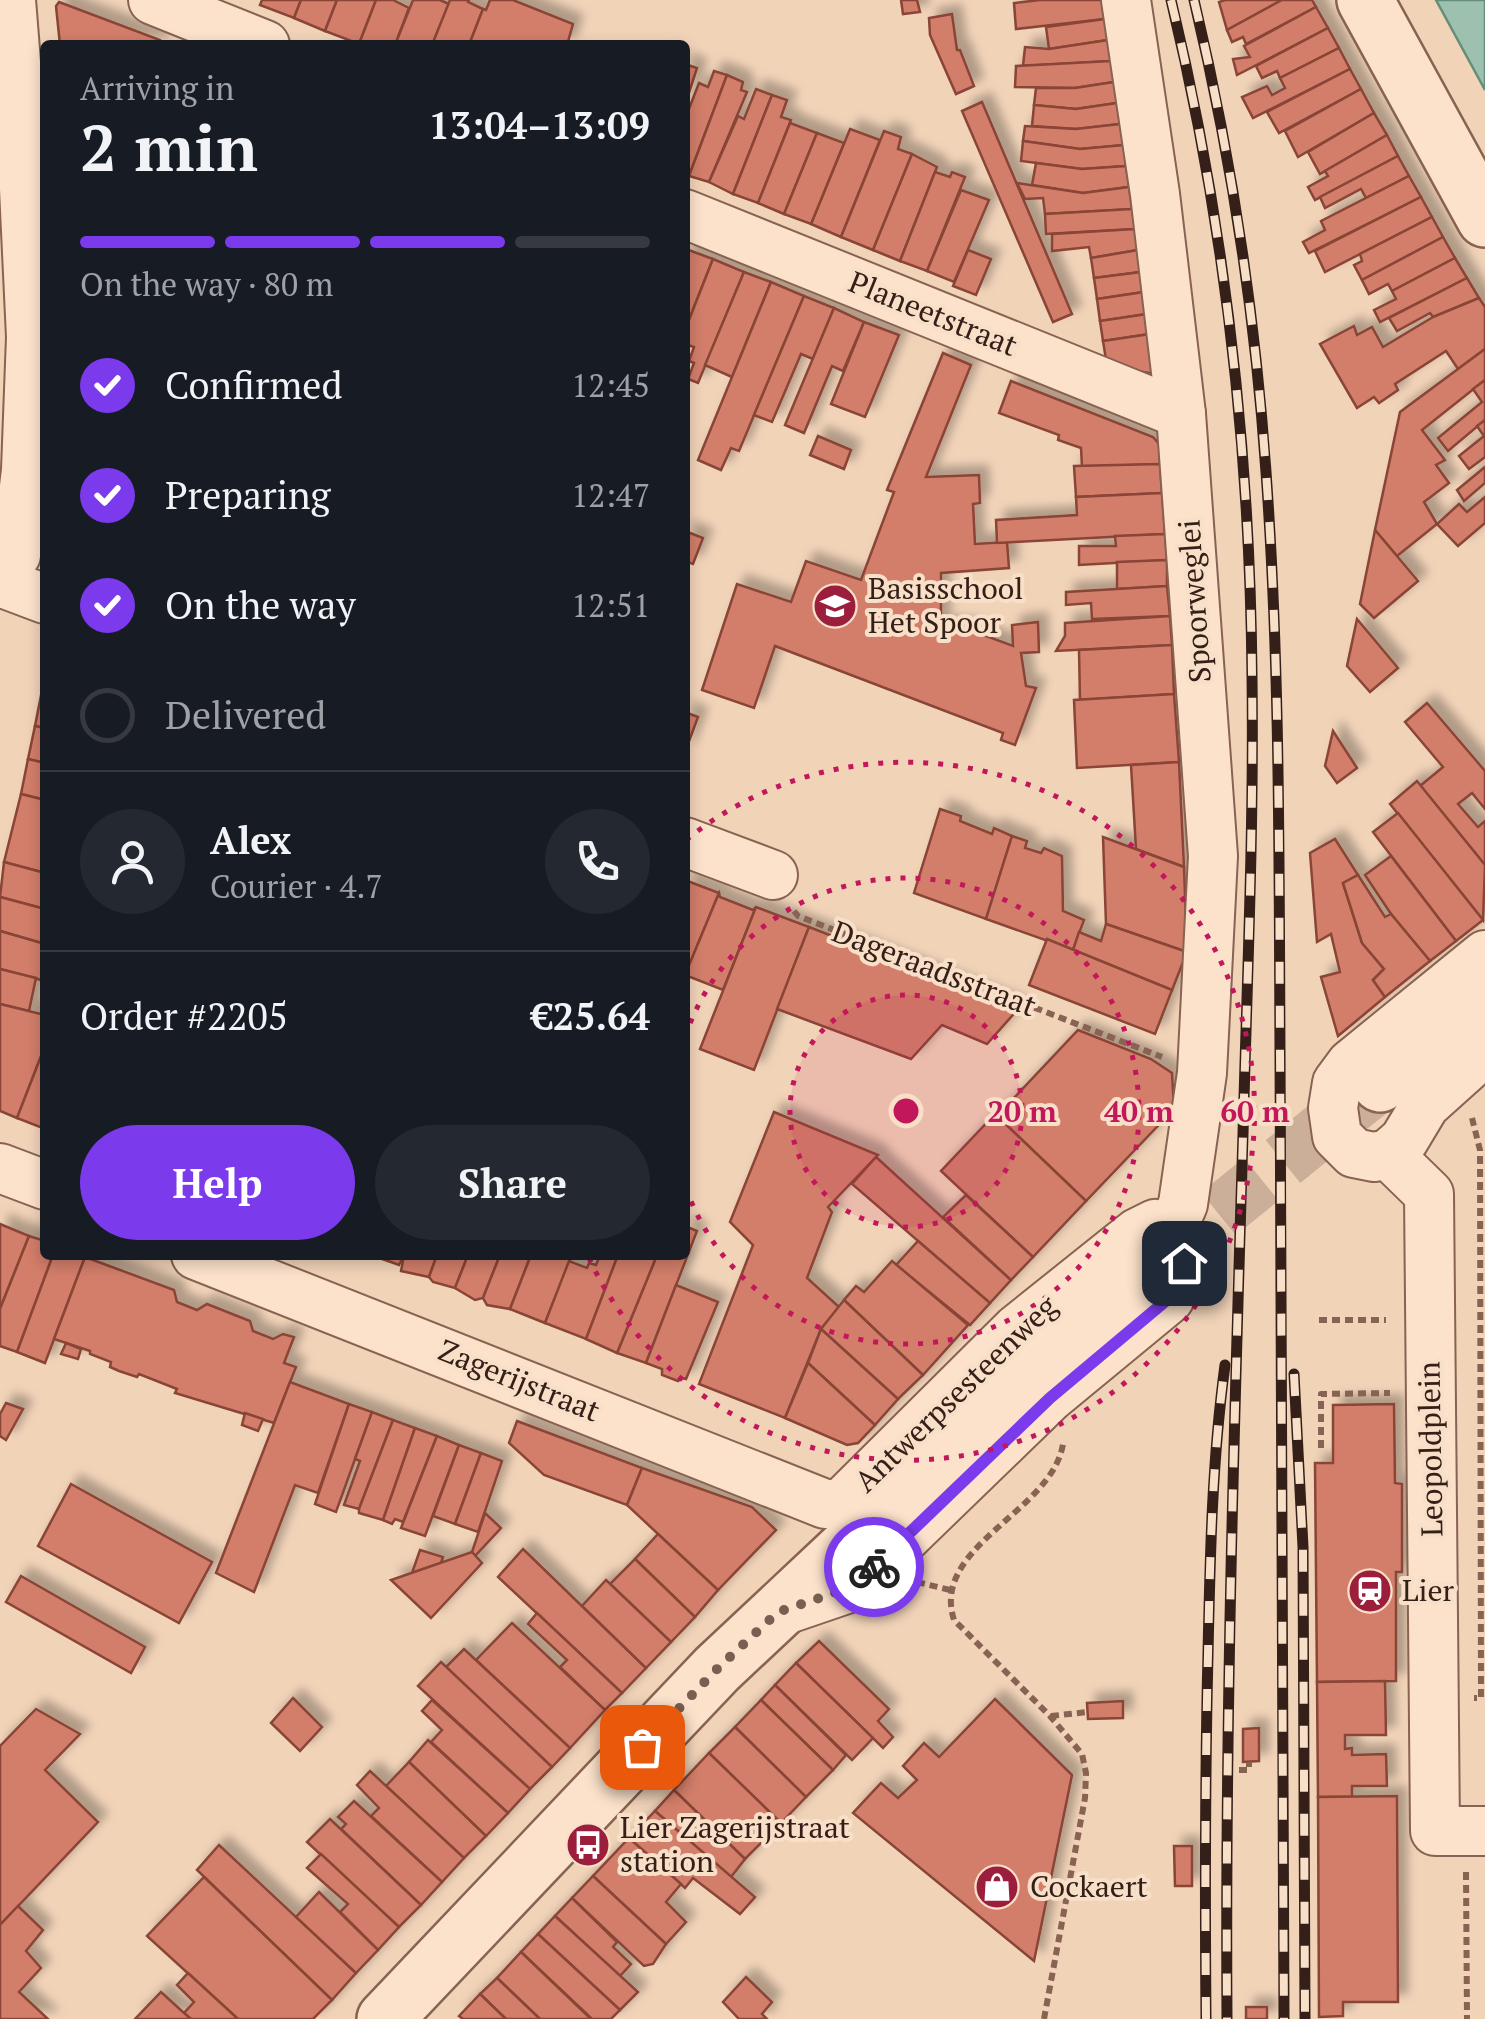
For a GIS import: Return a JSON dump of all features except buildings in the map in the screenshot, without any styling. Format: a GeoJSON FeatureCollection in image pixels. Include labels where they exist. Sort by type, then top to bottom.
{"type":"FeatureCollection","features":[{"type":"Feature","properties":{"kind":"street"},"geometry":{"type":"LineString","coordinates":[[11,0],[26,196],[31,337],[26,470],[16,555],[0,578],[40,597]]}},
{"type":"Feature","properties":{"kind":"street"},"geometry":{"type":"LineString","coordinates":[[153,0],[253,40]]}},
{"type":"Feature","properties":{"kind":"street","name":"Spoorweglei"},"geometry":{"type":"LineString","coordinates":[[1126,0],[1155,194],[1181,414],[1213,856],[1202,1073],[1169,1234]]}},
{"type":"Feature","properties":{"kind":"street"},"geometry":{"type":"LineString","coordinates":[[1364,0],[1485,219]]}},
{"type":"Feature","properties":{"kind":"street","name":"Planeetstraat"},"geometry":{"type":"LineString","coordinates":[[690,216],[1181,414]]}},
{"type":"Feature","properties":{"kind":"street"},"geometry":{"type":"LineString","coordinates":[[690,844],[772,876]]}},
{"type":"Feature","properties":{"kind":"street","name":"Leopoldplein"},"geometry":{"type":"LineString","coordinates":[[1462,1831],[1429,1194],[1388,1154],[1374,1157],[1354,1153],[1336,1136],[1333,1108],[1337,1084],[1351,1064],[1485,956]]}},
{"type":"Feature","properties":{"kind":"street"},"geometry":{"type":"LineString","coordinates":[[1380,1084],[1485,997]]}},
{"type":"Feature","properties":{"kind":"street"},"geometry":{"type":"LineString","coordinates":[[1388,1154],[1404,1140],[1425,1104],[1485,1051]]}},
{"type":"Feature","properties":{"kind":"street"},"geometry":{"type":"LineString","coordinates":[[0,1168],[40,1183]]}},
{"type":"Feature","properties":{"kind":"street","name":"Antwerpsesteenweg"},"geometry":{"type":"LineString","coordinates":[[386,2019],[717,1669],[848,1547],[964,1426],[1169,1234],[1155,1224],[1136,1233],[1016,1329],[841,1504]]}},
{"type":"Feature","properties":{"kind":"street","name":"Zagerijstraat"},"geometry":{"type":"LineString","coordinates":[[209,1260],[825,1504],[841,1504]]}},
{"type":"Feature","properties":{"kind":"path","name":"Dageraadsstraat"},"geometry":{"type":"LineString","coordinates":[[772,876],[798,916],[1202,1073]]}},
{"type":"Feature","properties":{"kind":"path"},"geometry":{"type":"LineString","coordinates":[[1465,1698],[1481,1698],[1483,1612],[1482,1168],[1471,1117]]}},
{"type":"Feature","properties":{"kind":"path"},"geometry":{"type":"LineString","coordinates":[[1318,1320],[1386,1320]]}},
{"type":"Feature","properties":{"kind":"path"},"geometry":{"type":"LineString","coordinates":[[1321,1448],[1320,1394],[1400,1393]]}},
{"type":"Feature","properties":{"kind":"path"},"geometry":{"type":"LineString","coordinates":[[1044,2019],[1085,1798],[1082,1754],[1050,1716],[954,1620],[949,1606],[950,1590],[964,1562],[1046,1480],[1062,1450],[1063,1432]]}},
{"type":"Feature","properties":{"kind":"path"},"geometry":{"type":"LineString","coordinates":[[1050,1716],[1088,1712]]}},
{"type":"Feature","properties":{"kind":"path"},"geometry":{"type":"LineString","coordinates":[[1239,1770],[1250,1770],[1249,1762]]}},
{"type":"Feature","properties":{"kind":"path"},"geometry":{"type":"LineString","coordinates":[[1462,1831],[1467,2019]]}},
{"type":"Feature","properties":{"kind":"shaded area"},"geometry":{"type":"Polygon","coordinates":[[[1436,0],[1485,0],[1485,90],[1436,0]]]}},
{"type":"Feature","properties":{"kind":"tunnel"},"geometry":{"type":"LineString","coordinates":[[1154,1266],[1369,1092]]}},
{"type":"Feature","properties":{"kind":"railway"},"geometry":{"type":"LineString","coordinates":[[1171,0],[1206,167],[1231,335],[1250,591],[1251,847],[1231,1577],[1227,2019]]}},
{"type":"Feature","properties":{"kind":"railway"},"geometry":{"type":"LineString","coordinates":[[1194,0],[1230,176],[1248,294],[1271,544],[1278,762],[1284,2019]]}},
{"type":"Feature","properties":{"kind":"railway"},"geometry":{"type":"LineString","coordinates":[[1206,2019],[1210,1581],[1214,1473],[1225,1365]]}},
{"type":"Feature","properties":{"kind":"railway"},"geometry":{"type":"LineString","coordinates":[[1294,1374],[1303,1547],[1305,2019]]}},
{"type":"Feature","properties":{"kind":"way so far"},"geometry":{"type":"LineString","coordinates":[[642,1747],[778,1612],[855,1586],[874,1567]]}},
{"type":"Feature","properties":{"kind":"place","name":"Basisschool Het Spoor"},"geometry":{"type":"Point","coordinates":[835,606]}},
{"type":"Feature","properties":{"kind":"place","name":"Lier"},"geometry":{"type":"Point","coordinates":[1370,1591]}},
{"type":"Feature","properties":{"kind":"place","name":"Lier Zagerijstraat station"},"geometry":{"type":"Point","coordinates":[588,1845]}},
{"type":"Feature","properties":{"kind":"place","name":"Cockaert"},"geometry":{"type":"Point","coordinates":[997,1887]}},
{"type":"Feature","properties":{"kind":"route"},"geometry":{"type":"LineString","coordinates":[[874,1567],[1050,1398],[1168,1299],[1181,1281],[1184,1263]]}}]}
